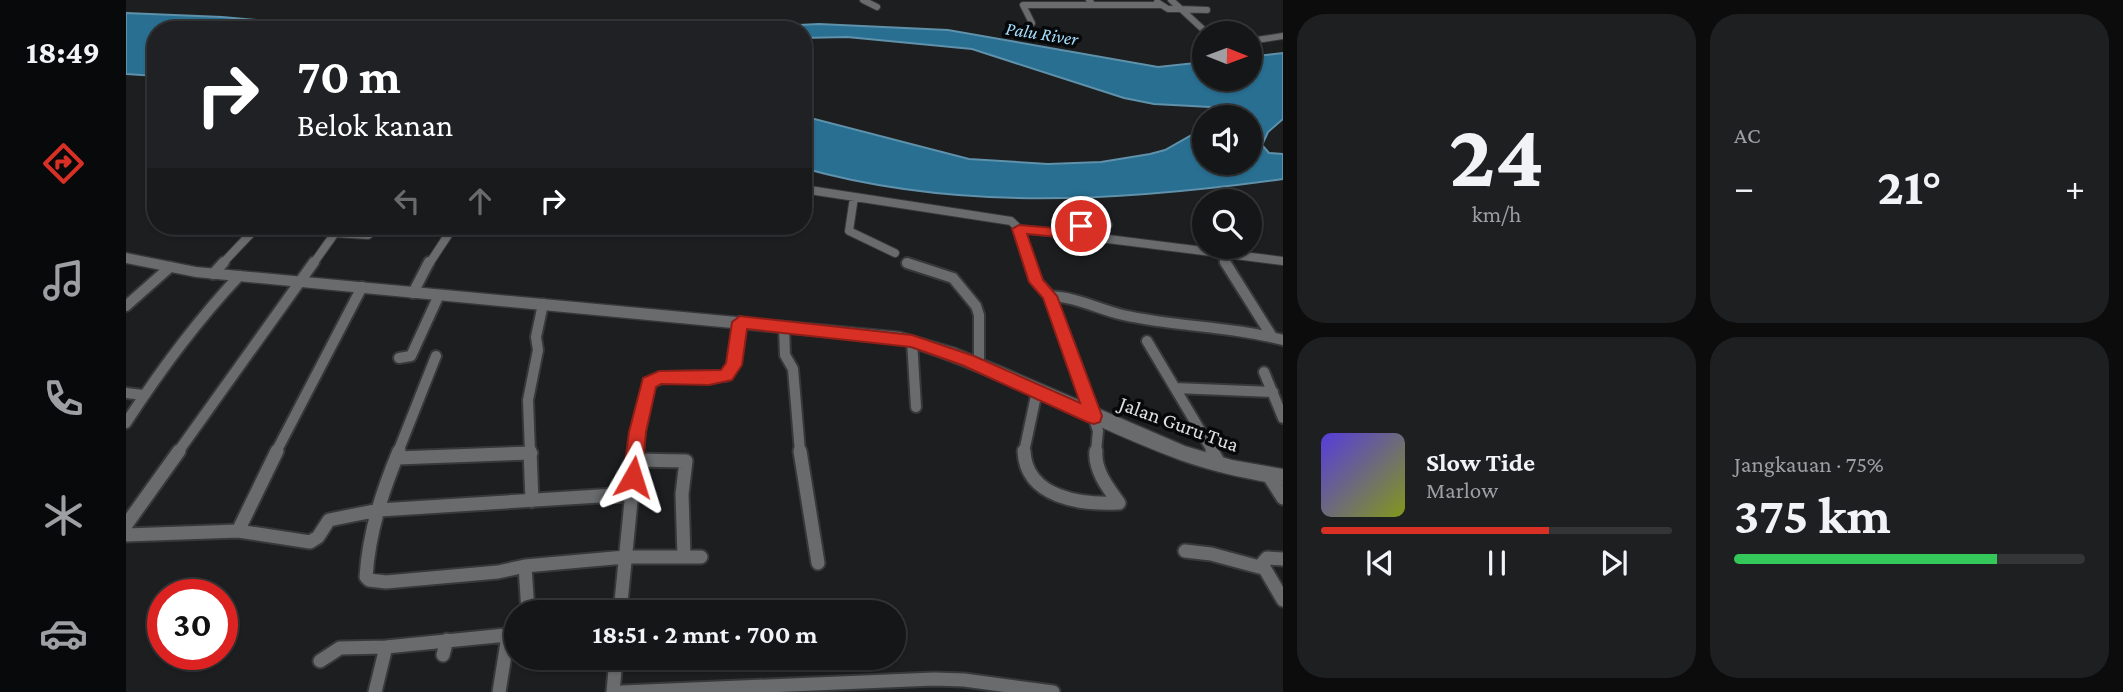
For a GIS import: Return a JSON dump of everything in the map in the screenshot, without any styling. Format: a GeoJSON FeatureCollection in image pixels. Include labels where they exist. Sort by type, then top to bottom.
{"type":"FeatureCollection","features":[{"type":"Feature","properties":{"kind":"main road","name":"Jalan Guru Tua"},"geometry":{"type":"LineString","coordinates":[[126,258],[213,274],[740,322],[912,341],[979,365],[1189,457],[1276,476]]}},
{"type":"Feature","properties":{"kind":"street"},"geometry":{"type":"LineString","coordinates":[[863,0],[877,7]]}},
{"type":"Feature","properties":{"kind":"street"},"geometry":{"type":"LineString","coordinates":[[1171,0],[1194,21]]}},
{"type":"Feature","properties":{"kind":"street"},"geometry":{"type":"LineString","coordinates":[[1032,23],[1023,5],[1158,3],[1168,9],[1207,9],[1196,0]]}},
{"type":"Feature","properties":{"kind":"street"},"geometry":{"type":"LineString","coordinates":[[1262,39],[1283,36]]}},
{"type":"Feature","properties":{"kind":"street"},"geometry":{"type":"LineString","coordinates":[[812,190],[998,217],[1011,221],[1019,229],[1037,282],[1050,296],[1094,416],[1098,430],[1096,460],[1105,484],[1119,503],[1088,505],[1054,495],[1026,466],[1024,451],[1037,391]]}},
{"type":"Feature","properties":{"kind":"street"},"geometry":{"type":"LineString","coordinates":[[854,197],[849,231],[895,253]]}},
{"type":"Feature","properties":{"kind":"street"},"geometry":{"type":"LineString","coordinates":[[1068,234],[1081,226],[1108,225]]}},
{"type":"Feature","properties":{"kind":"street"},"geometry":{"type":"LineString","coordinates":[[1019,229],[1192,250]]}},
{"type":"Feature","properties":{"kind":"street"},"geometry":{"type":"LineString","coordinates":[[213,274],[250,235]]}},
{"type":"Feature","properties":{"kind":"street"},"geometry":{"type":"LineString","coordinates":[[126,526],[333,235]]}},
{"type":"Feature","properties":{"kind":"street"},"geometry":{"type":"LineString","coordinates":[[413,293],[430,260],[448,235]]}},
{"type":"Feature","properties":{"kind":"street"},"geometry":{"type":"LineString","coordinates":[[1262,258],[1283,261]]}},
{"type":"Feature","properties":{"kind":"street"},"geometry":{"type":"LineString","coordinates":[[1223,259],[1271,335]]}},
{"type":"Feature","properties":{"kind":"street"},"geometry":{"type":"LineString","coordinates":[[907,263],[953,278],[976,306],[979,315],[979,365]]}},
{"type":"Feature","properties":{"kind":"street"},"geometry":{"type":"LineString","coordinates":[[126,306],[170,267]]}},
{"type":"Feature","properties":{"kind":"street"},"geometry":{"type":"LineString","coordinates":[[126,423],[143,395],[199,319],[239,276]]}},
{"type":"Feature","properties":{"kind":"street"},"geometry":{"type":"LineString","coordinates":[[238,531],[301,401],[362,287]]}},
{"type":"Feature","properties":{"kind":"street"},"geometry":{"type":"LineString","coordinates":[[399,358],[412,354],[439,295]]}},
{"type":"Feature","properties":{"kind":"street"},"geometry":{"type":"LineString","coordinates":[[1050,296],[1070,297],[1122,315],[1271,335],[1283,340]]}},
{"type":"Feature","properties":{"kind":"street"},"geometry":{"type":"LineString","coordinates":[[531,501],[528,400],[538,350],[536,337],[543,304]]}},
{"type":"Feature","properties":{"kind":"street"},"geometry":{"type":"LineString","coordinates":[[621,600],[634,460],[649,383],[659,378],[709,379],[726,376],[734,365],[740,322]]}},
{"type":"Feature","properties":{"kind":"street"},"geometry":{"type":"LineString","coordinates":[[784,327],[785,355],[793,369],[799,444],[818,563]]}},
{"type":"Feature","properties":{"kind":"street"},"geometry":{"type":"LineString","coordinates":[[912,341],[916,407]]}},
{"type":"Feature","properties":{"kind":"street"},"geometry":{"type":"LineString","coordinates":[[1147,341],[1221,466]]}},
{"type":"Feature","properties":{"kind":"street"},"geometry":{"type":"LineString","coordinates":[[436,356],[379,510],[367,554],[366,577],[369,580],[440,578],[498,572],[525,566],[625,557],[701,557]]}},
{"type":"Feature","properties":{"kind":"street"},"geometry":{"type":"LineString","coordinates":[[1264,372],[1281,405],[1283,418]]}},
{"type":"Feature","properties":{"kind":"street"},"geometry":{"type":"LineString","coordinates":[[1175,388],[1273,392]]}},
{"type":"Feature","properties":{"kind":"street"},"geometry":{"type":"LineString","coordinates":[[126,393],[143,395]]}},
{"type":"Feature","properties":{"kind":"street"},"geometry":{"type":"LineString","coordinates":[[397,458],[531,453]]}},
{"type":"Feature","properties":{"kind":"street"},"geometry":{"type":"LineString","coordinates":[[634,460],[686,461],[682,494],[684,557]]}},
{"type":"Feature","properties":{"kind":"street"},"geometry":{"type":"LineString","coordinates":[[1276,476],[1283,498]]}},
{"type":"Feature","properties":{"kind":"street"},"geometry":{"type":"LineString","coordinates":[[126,535],[238,531],[310,542],[318,537],[329,520],[379,510],[631,494]]}},
{"type":"Feature","properties":{"kind":"street"},"geometry":{"type":"LineString","coordinates":[[1185,551],[1211,554],[1263,568]]}},
{"type":"Feature","properties":{"kind":"street"},"geometry":{"type":"LineString","coordinates":[[1283,559],[1264,559],[1263,568],[1283,600]]}},
{"type":"Feature","properties":{"kind":"street"},"geometry":{"type":"LineString","coordinates":[[525,566],[527,600]]}},
{"type":"Feature","properties":{"kind":"street"},"geometry":{"type":"LineString","coordinates":[[320,661],[340,649],[445,647],[504,636]]}},
{"type":"Feature","properties":{"kind":"street"},"geometry":{"type":"LineString","coordinates":[[375,692],[386,647]]}},
{"type":"Feature","properties":{"kind":"street"},"geometry":{"type":"LineString","coordinates":[[499,692],[504,670]]}},
{"type":"Feature","properties":{"kind":"street"},"geometry":{"type":"LineString","coordinates":[[613,692],[615,670]]}},
{"type":"Feature","properties":{"kind":"street"},"geometry":{"type":"LineString","coordinates":[[622,692],[755,689],[934,679],[964,680],[1053,692]]}},
{"type":"Feature","properties":{"kind":"water"},"geometry":{"type":"Polygon","coordinates":[[[126,13],[268,21],[147,21],[147,75],[126,74],[126,13]]]}},
{"type":"Feature","properties":{"kind":"water"},"geometry":{"type":"Polygon","coordinates":[[[812,24],[948,30],[1158,67],[1192,63],[1192,91],[1262,91],[1262,56],[1283,53],[1283,119],[1268,132],[1262,145],[1262,105],[1154,104],[1124,98],[972,49],[847,37],[812,38],[812,24]]]}},
{"type":"Feature","properties":{"kind":"water"},"geometry":{"type":"Polygon","coordinates":[[[812,118],[969,159],[1048,164],[1101,162],[1165,150],[1192,135],[1192,175],[1262,175],[1262,145],[1269,153],[1283,154],[1283,179],[1102,197],[982,197],[921,191],[862,182],[812,170],[812,118]]]}},
{"type":"Feature","properties":{"kind":"route"},"geometry":{"type":"LineString","coordinates":[[633,477],[644,396],[649,383],[659,378],[709,379],[726,376],[734,365],[740,322],[912,341],[968,361],[1094,416],[1050,296],[1037,282],[1019,229],[1068,234],[1081,226]]}},
{"type":"Feature","properties":{"kind":"water label","name":"Palu River"},"geometry":{"type":"Point","coordinates":[1042,33]}}]}
